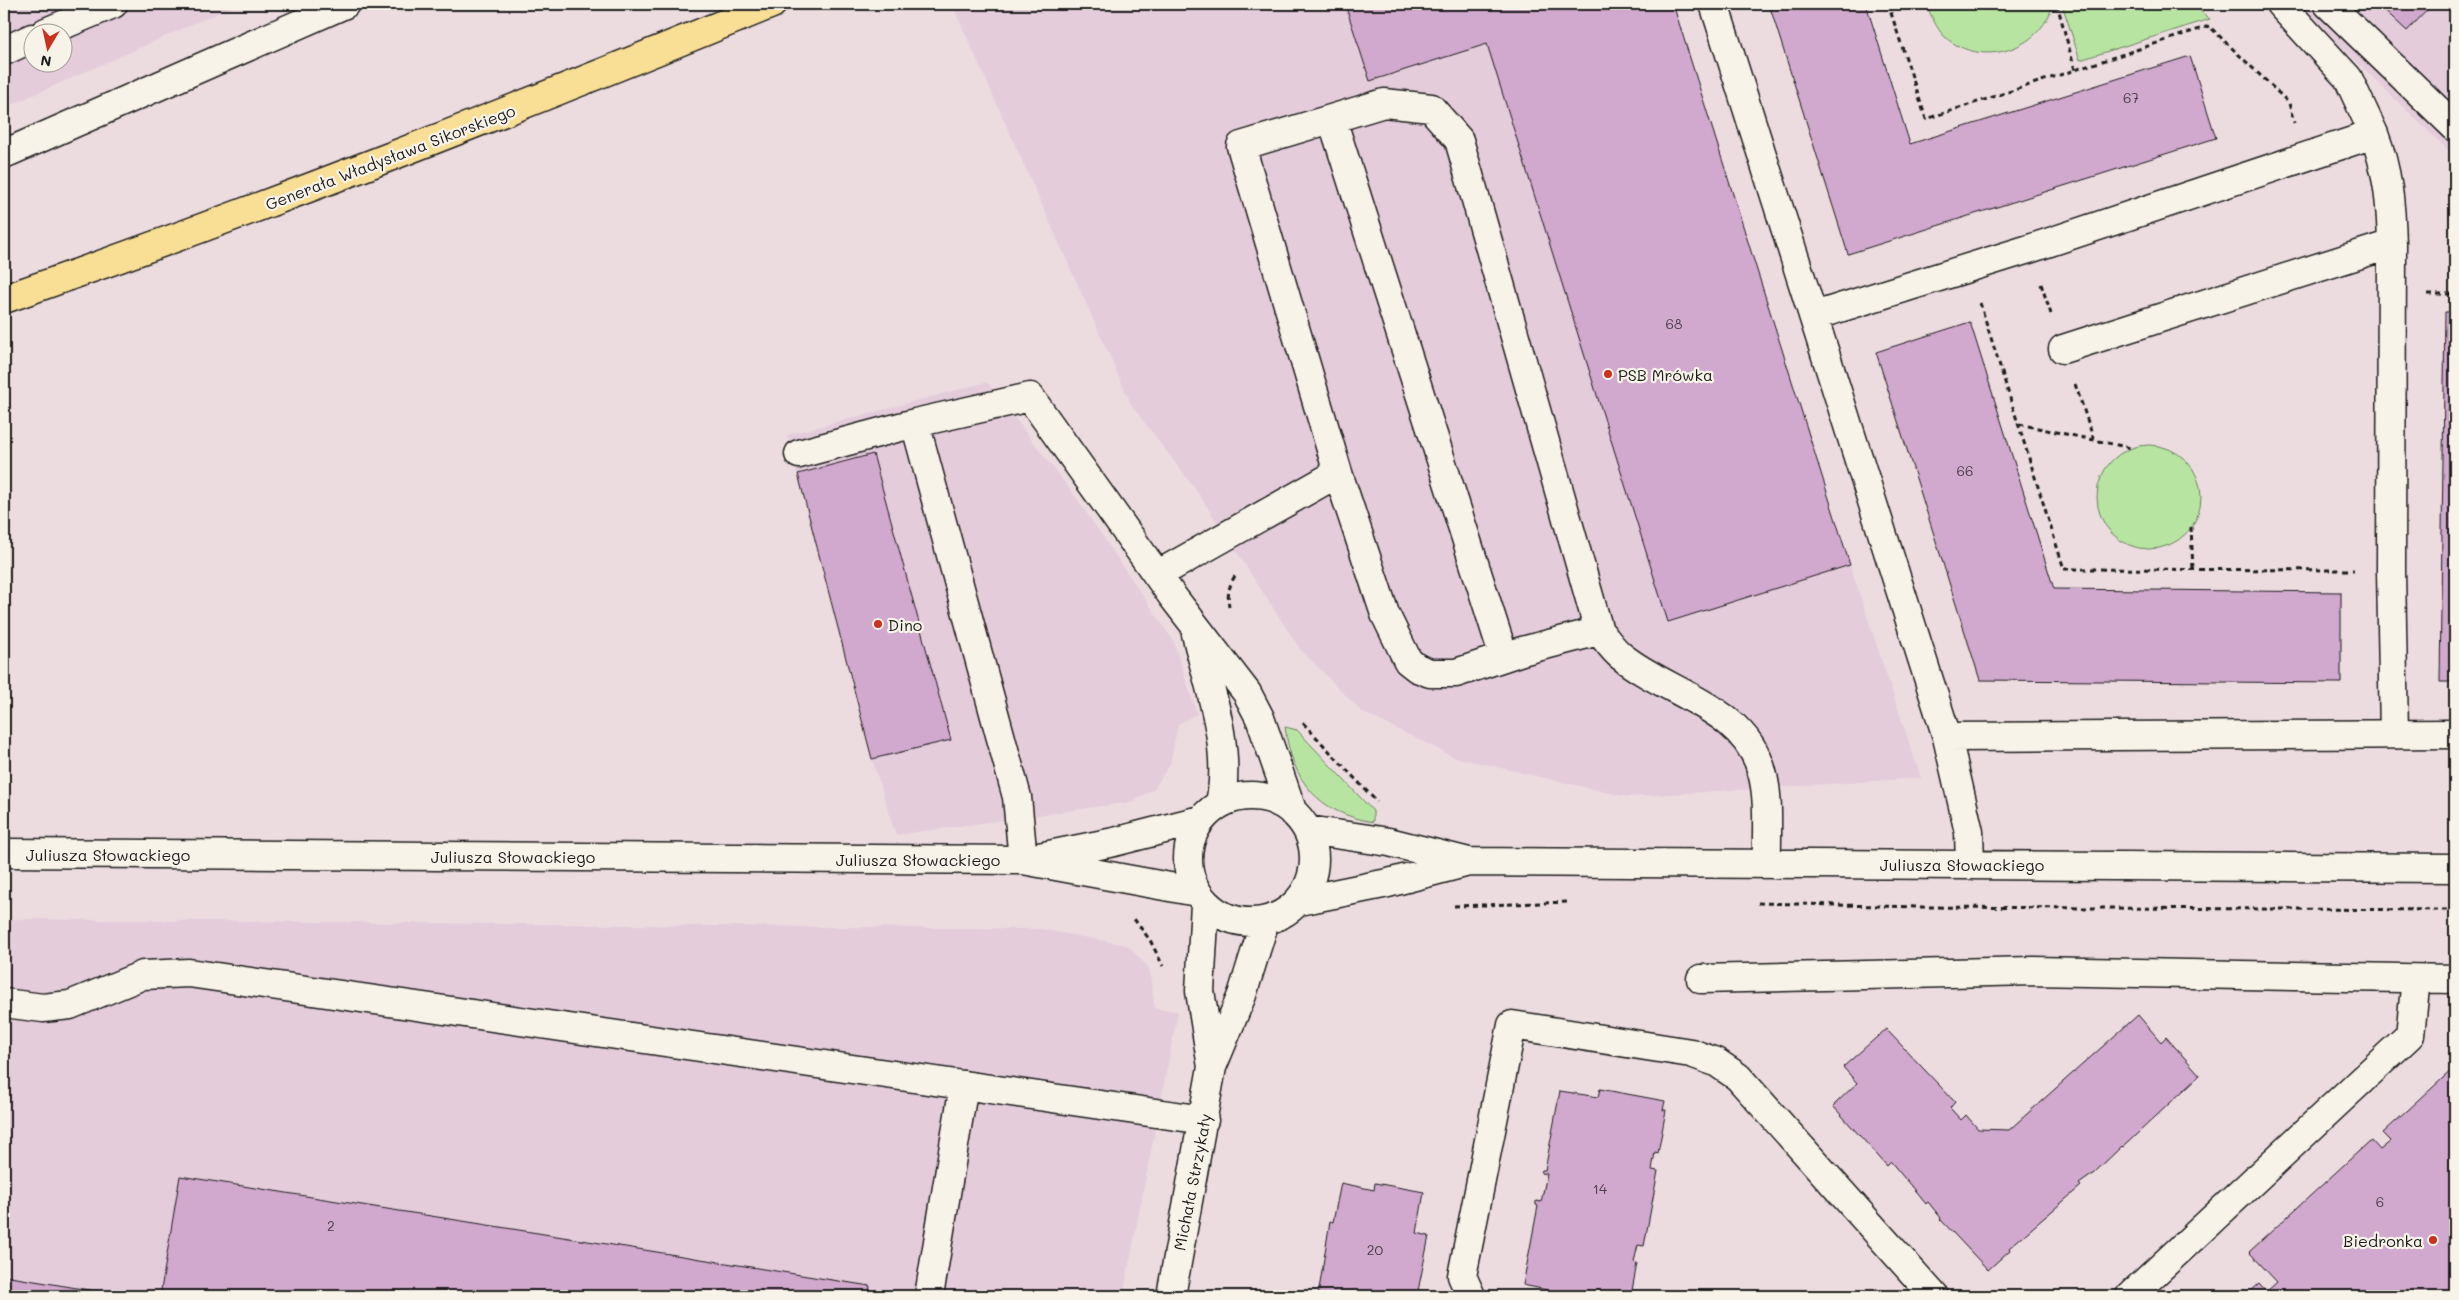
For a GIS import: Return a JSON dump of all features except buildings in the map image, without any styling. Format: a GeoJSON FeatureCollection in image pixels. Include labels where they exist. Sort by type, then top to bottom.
{"type":"FeatureCollection","features":[{"type":"Feature","properties":{"kind":"main road","name":"Generała Władysława Sikorskiego"},"geometry":{"type":"LineString","coordinates":[[4,299],[138,252],[475,125],[772,4]]}},
{"type":"Feature","properties":{"kind":"street"},"geometry":{"type":"LineString","coordinates":[[70,22],[113,4]]}},
{"type":"Feature","properties":{"kind":"street"},"geometry":{"type":"LineString","coordinates":[[4,154],[345,4]]}},
{"type":"Feature","properties":{"kind":"street"},"geometry":{"type":"LineString","coordinates":[[1714,4],[1947,737],[1969,832],[1970,864]]}},
{"type":"Feature","properties":{"kind":"street"},"geometry":{"type":"LineString","coordinates":[[2280,4],[2348,78],[2374,134],[2384,161],[2391,201],[2391,570],[2394,734]]}},
{"type":"Feature","properties":{"kind":"street"},"geometry":{"type":"LineString","coordinates":[[2328,4],[2455,127]]}},
{"type":"Feature","properties":{"kind":"street"},"geometry":{"type":"LineString","coordinates":[[4,51],[22,43]]}},
{"type":"Feature","properties":{"kind":"street"},"geometry":{"type":"LineString","coordinates":[[1598,631],[1504,657],[1456,673],[1440,674],[1417,668],[1408,661],[1385,614],[1338,473],[1241,146],[1384,103],[1431,108],[1459,140],[1598,631],[1621,656],[1656,678],[1701,702],[1729,722],[1747,742],[1762,770],[1767,797],[1767,863]]}},
{"type":"Feature","properties":{"kind":"street"},"geometry":{"type":"LineString","coordinates":[[1332,119],[1504,657]]}},
{"type":"Feature","properties":{"kind":"street"},"geometry":{"type":"LineString","coordinates":[[1814,316],[2029,249],[2374,134]]}},
{"type":"Feature","properties":{"kind":"street"},"geometry":{"type":"LineString","coordinates":[[2063,348],[2392,244]]}},
{"type":"Feature","properties":{"kind":"street"},"geometry":{"type":"LineString","coordinates":[[800,454],[915,423],[1030,397],[1157,575],[1247,692],[1260,718],[1300,820],[1314,849],[1314,867],[1309,885],[1299,901],[1283,914],[1265,921],[1243,922],[1223,916],[1201,898],[1190,878],[1187,856],[1192,834],[1200,820],[1220,803],[1238,796],[1257,796],[1276,800],[1300,820]]}},
{"type":"Feature","properties":{"kind":"street"},"geometry":{"type":"LineString","coordinates":[[915,423],[1017,797],[1023,860]]}},
{"type":"Feature","properties":{"kind":"street"},"geometry":{"type":"LineString","coordinates":[[1157,575],[1338,473]]}},
{"type":"Feature","properties":{"kind":"street"},"geometry":{"type":"LineString","coordinates":[[1194,625],[1219,728],[1224,777],[1220,803]]}},
{"type":"Feature","properties":{"kind":"street"},"geometry":{"type":"LineString","coordinates":[[1947,737],[2455,734]]}},
{"type":"Feature","properties":{"kind":"street","name":"Juliusza Słowackiego"},"geometry":{"type":"LineString","coordinates":[[4,853],[1023,860],[1114,842],[1200,820]]}},
{"type":"Feature","properties":{"kind":"street","name":"Juliusza Słowackiego"},"geometry":{"type":"LineString","coordinates":[[1300,820],[1469,862],[2455,868]]}},
{"type":"Feature","properties":{"kind":"street","name":"Juliusza Słowackiego"},"geometry":{"type":"LineString","coordinates":[[1023,860],[1201,898]]}},
{"type":"Feature","properties":{"kind":"street","name":"Juliusza Słowackiego"},"geometry":{"type":"LineString","coordinates":[[1299,901],[1388,883],[1469,862]]}},
{"type":"Feature","properties":{"kind":"street","name":"Michała Strzykały"},"geometry":{"type":"LineString","coordinates":[[1201,898],[1200,992],[1212,1067]]}},
{"type":"Feature","properties":{"kind":"street","name":"Michała Strzykały"},"geometry":{"type":"LineString","coordinates":[[1170,1296],[1204,1120],[1212,1067],[1242,994],[1265,921]]}},
{"type":"Feature","properties":{"kind":"street"},"geometry":{"type":"LineString","coordinates":[[1702,979],[2032,971],[2455,979]]}},
{"type":"Feature","properties":{"kind":"street"},"geometry":{"type":"LineString","coordinates":[[4,1003],[42,1008],[70,1005],[143,975],[189,974],[1204,1120]]}},
{"type":"Feature","properties":{"kind":"street"},"geometry":{"type":"LineString","coordinates":[[2130,1296],[2410,1035],[2416,979]]}},
{"type":"Feature","properties":{"kind":"street"},"geometry":{"type":"LineString","coordinates":[[1471,1296],[1462,1276],[1512,1025],[1690,1053],[1716,1062],[1738,1078],[1934,1296]]}},
{"type":"Feature","properties":{"kind":"street"},"geometry":{"type":"LineString","coordinates":[[929,1296],[964,1085]]}},
{"type":"Feature","properties":{"kind":"path"},"geometry":{"type":"LineString","coordinates":[[1888,4],[1926,119],[2209,26],[2289,103],[2302,158]]}},
{"type":"Feature","properties":{"kind":"path"},"geometry":{"type":"LineString","coordinates":[[2057,4],[2075,70]]}},
{"type":"Feature","properties":{"kind":"path"},"geometry":{"type":"LineString","coordinates":[[1968,267],[2064,569],[2391,570]]}},
{"type":"Feature","properties":{"kind":"path"},"geometry":{"type":"LineString","coordinates":[[2018,424],[2131,448]]}},
{"type":"Feature","properties":{"kind":"path"},"geometry":{"type":"LineString","coordinates":[[2191,528],[2193,570]]}},
{"type":"Feature","properties":{"kind":"path"},"geometry":{"type":"LineString","coordinates":[[1227,535],[1243,566],[1232,581],[1228,597],[1231,615]]}},
{"type":"Feature","properties":{"kind":"path"},"geometry":{"type":"LineString","coordinates":[[1296,716],[1382,808]]}},
{"type":"Feature","properties":{"kind":"path"},"geometry":{"type":"LineString","coordinates":[[1447,907],[1574,902]]}},
{"type":"Feature","properties":{"kind":"path"},"geometry":{"type":"LineString","coordinates":[[1752,903],[1928,908],[2455,910]]}},
{"type":"Feature","properties":{"kind":"path"},"geometry":{"type":"LineString","coordinates":[[1133,918],[1150,940],[1164,967],[1165,974]]}},
{"type":"Feature","properties":{"kind":"shaded area"},"geometry":{"type":"Polygon","coordinates":[[[4,4],[238,4],[4,108],[4,4]]]}},
{"type":"Feature","properties":{"kind":"shaded area"},"geometry":{"type":"Polygon","coordinates":[[[952,4],[1673,4],[1850,565],[1921,778],[1627,797],[1454,757],[1362,712],[1300,649],[1198,493],[1132,406],[952,4]]]}},
{"type":"Feature","properties":{"kind":"shaded area"},"geometry":{"type":"Polygon","coordinates":[[[2297,4],[2455,4],[2455,157],[2297,4]]]}},
{"type":"Feature","properties":{"kind":"shaded area"},"geometry":{"type":"Polygon","coordinates":[[[987,382],[1075,496],[1173,640],[1197,714],[1178,724],[1170,764],[1154,789],[1131,802],[896,835],[872,759],[787,435],[987,382]]]}},
{"type":"Feature","properties":{"kind":"shaded area"},"geometry":{"type":"Polygon","coordinates":[[[4,919],[1040,929],[1127,945],[1149,968],[1155,1009],[1178,1011],[1123,1296],[4,1296],[4,919]]]}},
{"type":"Feature","properties":{"kind":"green space"},"geometry":{"type":"Polygon","coordinates":[[[1926,4],[2053,4],[2046,20],[2036,33],[2023,43],[2008,50],[1992,53],[1976,52],[1960,47],[1945,37],[1936,26],[1926,4]]]}},
{"type":"Feature","properties":{"kind":"green space"},"geometry":{"type":"Polygon","coordinates":[[[2062,4],[2192,4],[2210,19],[2080,60],[2062,4]]]}},
{"type":"Feature","properties":{"kind":"green space"},"geometry":{"type":"Polygon","coordinates":[[[2149,445],[2169,449],[2178,454],[2192,468],[2197,477],[2201,497],[2197,517],[2192,526],[2178,540],[2169,545],[2149,549],[2129,545],[2120,540],[2106,526],[2101,517],[2097,497],[2101,477],[2106,468],[2120,454],[2129,449],[2149,445]]]}},
{"type":"Feature","properties":{"kind":"green space"},"geometry":{"type":"Polygon","coordinates":[[[1285,727],[1297,730],[1373,811],[1373,822],[1354,818],[1337,811],[1311,791],[1301,778],[1294,763],[1285,727]]]}},
{"type":"Feature","properties":{"kind":"place","name":"PSB Mrówka"},"geometry":{"type":"Point","coordinates":[1608,374]}},
{"type":"Feature","properties":{"kind":"place","name":"Dino"},"geometry":{"type":"Point","coordinates":[878,624]}},
{"type":"Feature","properties":{"kind":"place","name":"Biedronka"},"geometry":{"type":"Point","coordinates":[2433,1240]}}]}
